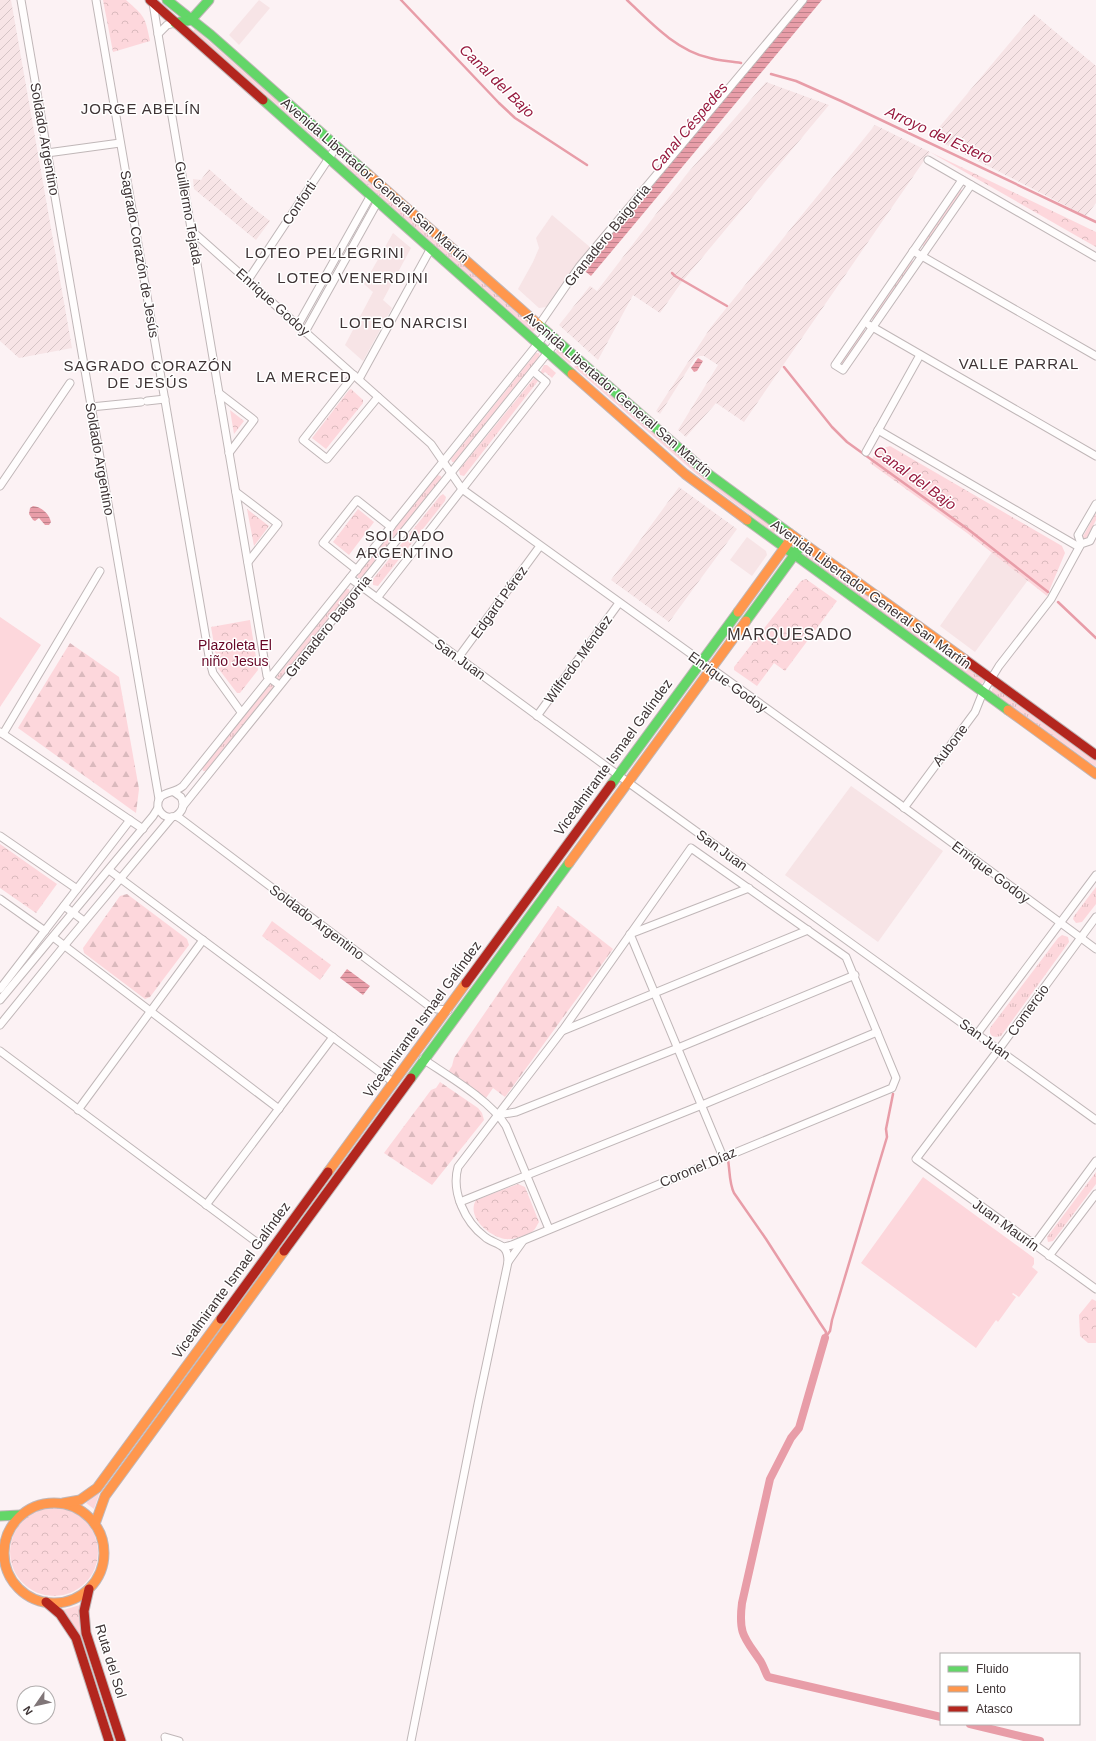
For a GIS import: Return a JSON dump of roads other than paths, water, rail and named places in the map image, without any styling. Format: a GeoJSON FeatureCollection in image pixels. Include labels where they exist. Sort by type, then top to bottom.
{"type":"FeatureCollection","features":[{"type":"Feature","properties":{"kind":"main road","name":"Avenida Libertador General San Martín"},"geometry":{"type":"LineString","coordinates":[[167,0],[337,146],[697,465],[1096,756]]}},
{"type":"Feature","properties":{"kind":"main road"},"geometry":{"type":"LineString","coordinates":[[175,23],[191,20],[209,0]]}},
{"type":"Feature","properties":{"kind":"main road","name":"Avenida Libertador General San Martín"},"geometry":{"type":"LineString","coordinates":[[151,2],[685,474],[784,548],[1096,774]]}},
{"type":"Feature","properties":{"kind":"main road","name":"Vicealmirante Ismael Galíndez"},"geometry":{"type":"LineString","coordinates":[[63,1503],[80,1500],[96,1488],[793,536]]}},
{"type":"Feature","properties":{"kind":"main road","name":"Vicealmirante Ismael Galíndez"},"geometry":{"type":"LineString","coordinates":[[95,1524],[100,1507],[106,1496],[803,543]]}},
{"type":"Feature","properties":{"kind":"main road"},"geometry":{"type":"LineString","coordinates":[[928,652],[937,640]]}},
{"type":"Feature","properties":{"kind":"main road"},"geometry":{"type":"LineString","coordinates":[[946,665],[954,653]]}},
{"type":"Feature","properties":{"kind":"main road","name":"Ruta del Sol"},"geometry":{"type":"LineString","coordinates":[[51,1502],[63,1503],[81,1510],[95,1524],[103,1542],[104,1552],[100,1572],[89,1589],[82,1595],[55,1603],[36,1600],[20,1590],[8,1574],[4,1558],[5,1542],[10,1528],[20,1515],[29,1508],[51,1502]]}},
{"type":"Feature","properties":{"kind":"main road"},"geometry":{"type":"LineString","coordinates":[[0,1516],[20,1515]]}},
{"type":"Feature","properties":{"kind":"main road"},"geometry":{"type":"LineString","coordinates":[[0,1565],[8,1574]]}},
{"type":"Feature","properties":{"kind":"main road","name":"Ruta del Sol"},"geometry":{"type":"LineString","coordinates":[[89,1589],[84,1606],[86,1633],[121,1741]]}},
{"type":"Feature","properties":{"kind":"main road","name":"Ruta del Sol"},"geometry":{"type":"LineString","coordinates":[[46,1602],[60,1614],[76,1638],[109,1741]]}},
{"type":"Feature","properties":{"kind":"street","name":"Soldado Argentino"},"geometry":{"type":"LineString","coordinates":[[21,0],[159,799]]}},
{"type":"Feature","properties":{"kind":"street","name":"Sagrado Corazón de Jesús"},"geometry":{"type":"LineString","coordinates":[[96,0],[210,662],[213,673],[241,712]]}},
{"type":"Feature","properties":{"kind":"street","name":"Granadero Baigorria"},"geometry":{"type":"LineString","coordinates":[[539,325],[579,267],[803,0]]}},
{"type":"Feature","properties":{"kind":"street","name":"Guillermo Tejada"},"geometry":{"type":"LineString","coordinates":[[151,2],[158,34],[192,230],[267,676],[270,678]]}},
{"type":"Feature","properties":{"kind":"street"},"geometry":{"type":"LineString","coordinates":[[158,34],[167,25],[175,23]]}},
{"type":"Feature","properties":{"kind":"street"},"geometry":{"type":"LineString","coordinates":[[47,154],[120,143]]}},
{"type":"Feature","properties":{"kind":"street","name":"Conforti"},"geometry":{"type":"LineString","coordinates":[[248,280],[337,146]]}},
{"type":"Feature","properties":{"kind":"street"},"geometry":{"type":"LineString","coordinates":[[928,160],[1096,257]]}},
{"type":"Feature","properties":{"kind":"street"},"geometry":{"type":"LineString","coordinates":[[962,180],[835,365],[843,370],[971,185]]}},
{"type":"Feature","properties":{"kind":"street"},"geometry":{"type":"LineString","coordinates":[[298,325],[374,198]]}},
{"type":"Feature","properties":{"kind":"street"},"geometry":{"type":"LineString","coordinates":[[305,332],[374,198]]}},
{"type":"Feature","properties":{"kind":"street","name":"Enrique Godoy"},"geometry":{"type":"LineString","coordinates":[[192,230],[431,444],[462,489],[904,808],[1096,949]]}},
{"type":"Feature","properties":{"kind":"street"},"geometry":{"type":"LineString","coordinates":[[378,397],[327,459],[303,440],[356,377],[431,248]]}},
{"type":"Feature","properties":{"kind":"street"},"geometry":{"type":"LineString","coordinates":[[913,251],[1096,356]]}},
{"type":"Feature","properties":{"kind":"street"},"geometry":{"type":"LineString","coordinates":[[864,322],[1096,456]]}},
{"type":"Feature","properties":{"kind":"street","name":"Granadero Baigorria"},"geometry":{"type":"LineString","coordinates":[[159,799],[165,793],[174,792],[183,786],[547,332]]}},
{"type":"Feature","properties":{"kind":"street","name":"Granadero Baigorria"},"geometry":{"type":"LineString","coordinates":[[0,1025],[120,878],[174,817],[180,814],[183,806],[279,685],[557,342]]}},
{"type":"Feature","properties":{"kind":"street"},"geometry":{"type":"LineString","coordinates":[[866,452],[920,354]]}},
{"type":"Feature","properties":{"kind":"street","name":"Granadero Baigorria"},"geometry":{"type":"LineString","coordinates":[[377,598],[546,382],[533,371]]}},
{"type":"Feature","properties":{"kind":"street"},"geometry":{"type":"LineString","coordinates":[[0,486],[70,384]]}},
{"type":"Feature","properties":{"kind":"street"},"geometry":{"type":"LineString","coordinates":[[219,393],[254,420],[229,453]]}},
{"type":"Feature","properties":{"kind":"street"},"geometry":{"type":"LineString","coordinates":[[91,408],[165,399]]}},
{"type":"Feature","properties":{"kind":"street"},"geometry":{"type":"LineString","coordinates":[[878,430],[1080,546]]}},
{"type":"Feature","properties":{"kind":"street"},"geometry":{"type":"LineString","coordinates":[[236,492],[278,524],[248,562]]}},
{"type":"Feature","properties":{"kind":"street","name":"Granadero Baigorria"},"geometry":{"type":"LineString","coordinates":[[357,570],[323,543],[357,500],[391,527]]}},
{"type":"Feature","properties":{"kind":"street"},"geometry":{"type":"LineString","coordinates":[[1080,546],[1078,535],[1096,504]]}},
{"type":"Feature","properties":{"kind":"street"},"geometry":{"type":"LineString","coordinates":[[1080,546],[1090,541],[1096,529]]}},
{"type":"Feature","properties":{"kind":"street","name":"Edgard Pérez"},"geometry":{"type":"LineString","coordinates":[[458,658],[540,546]]}},
{"type":"Feature","properties":{"kind":"street","name":"Aubone"},"geometry":{"type":"LineString","coordinates":[[904,808],[975,712],[983,692],[992,680],[999,666],[1050,599],[1080,546]]}},
{"type":"Feature","properties":{"kind":"street"},"geometry":{"type":"LineString","coordinates":[[100,571],[1,733],[143,829]]}},
{"type":"Feature","properties":{"kind":"street","name":"San Juan"},"geometry":{"type":"LineString","coordinates":[[350,578],[618,775],[1096,1120]]}},
{"type":"Feature","properties":{"kind":"street","name":"Wilfredo Méndez"},"geometry":{"type":"LineString","coordinates":[[537,716],[619,603]]}},
{"type":"Feature","properties":{"kind":"street"},"geometry":{"type":"LineString","coordinates":[[270,678],[279,685]]}},
{"type":"Feature","properties":{"kind":"street"},"geometry":{"type":"LineString","coordinates":[[174,792],[181,797],[183,806]]}},
{"type":"Feature","properties":{"kind":"street"},"geometry":{"type":"LineString","coordinates":[[0,1000],[143,829],[158,808],[159,799]]}},
{"type":"Feature","properties":{"kind":"street"},"geometry":{"type":"LineString","coordinates":[[158,808],[163,815],[174,817]]}},
{"type":"Feature","properties":{"kind":"street","name":"Soldado Argentino"},"geometry":{"type":"LineString","coordinates":[[174,817],[181,819],[426,1004],[437,1009],[446,1010],[464,1006]]}},
{"type":"Feature","properties":{"kind":"street"},"geometry":{"type":"LineString","coordinates":[[0,989],[130,820]]}},
{"type":"Feature","properties":{"kind":"street"},"geometry":{"type":"LineString","coordinates":[[0,836],[77,889]]}},
{"type":"Feature","properties":{"kind":"street"},"geometry":{"type":"LineString","coordinates":[[411,1741],[478,1404],[508,1262],[508,1256],[504,1247],[491,1242],[479,1232],[468,1218],[460,1202],[456,1183],[458,1168],[562,1031],[691,848],[846,957],[877,1032],[702,1105],[460,1202]]}},
{"type":"Feature","properties":{"kind":"street"},"geometry":{"type":"LineString","coordinates":[[109,870],[393,1082]]}},
{"type":"Feature","properties":{"kind":"street","name":"Comercio"},"geometry":{"type":"LineString","coordinates":[[977,1034],[1096,875]]}},
{"type":"Feature","properties":{"kind":"street"},"geometry":{"type":"LineString","coordinates":[[630,934],[749,888]]}},
{"type":"Feature","properties":{"kind":"street"},"geometry":{"type":"LineString","coordinates":[[0,898],[45,931]]}},
{"type":"Feature","properties":{"kind":"street"},"geometry":{"type":"LineString","coordinates":[[64,906],[84,921]]}},
{"type":"Feature","properties":{"kind":"street","name":"Comercio"},"geometry":{"type":"LineString","coordinates":[[916,1160],[1096,917]]}},
{"type":"Feature","properties":{"kind":"street"},"geometry":{"type":"LineString","coordinates":[[562,1031],[808,930]]}},
{"type":"Feature","properties":{"kind":"street"},"geometry":{"type":"LineString","coordinates":[[630,934],[723,1156]]}},
{"type":"Feature","properties":{"kind":"street"},"geometry":{"type":"LineString","coordinates":[[52,937],[279,1109]]}},
{"type":"Feature","properties":{"kind":"street"},"geometry":{"type":"LineString","coordinates":[[78,1110],[203,940]]}},
{"type":"Feature","properties":{"kind":"street"},"geometry":{"type":"LineString","coordinates":[[498,1115],[516,1112],[678,1048],[854,975]]}},
{"type":"Feature","properties":{"kind":"street","name":"Coronel Díaz"},"geometry":{"type":"LineString","coordinates":[[504,1247],[892,1088],[896,1078],[877,1032]]}},
{"type":"Feature","properties":{"kind":"street"},"geometry":{"type":"LineString","coordinates":[[206,1205],[333,1037]]}},
{"type":"Feature","properties":{"kind":"street"},"geometry":{"type":"LineString","coordinates":[[0,1051],[255,1241]]}},
{"type":"Feature","properties":{"kind":"street"},"geometry":{"type":"LineString","coordinates":[[415,1053],[480,1098],[498,1115],[506,1126],[549,1229]]}},
{"type":"Feature","properties":{"kind":"street","name":"Juan Maurín"},"geometry":{"type":"LineString","coordinates":[[916,1160],[1096,1289]]}},
{"type":"Feature","properties":{"kind":"street"},"geometry":{"type":"LineString","coordinates":[[1034,1245],[1096,1161]]}},
{"type":"Feature","properties":{"kind":"street"},"geometry":{"type":"LineString","coordinates":[[1049,1256],[1096,1194]]}},
{"type":"Feature","properties":{"kind":"street"},"geometry":{"type":"LineString","coordinates":[[508,1262],[524,1240]]}},
{"type":"Feature","properties":{"kind":"street"},"geometry":{"type":"LineString","coordinates":[[166,1741],[165,1737],[179,1741]]}},
{"type":"Feature","properties":{"kind":"waterway","name":"Canal del Bajo"},"geometry":{"type":"LineString","coordinates":[[401,0],[515,118],[587,165]]}},
{"type":"Feature","properties":{"kind":"waterway"},"geometry":{"type":"LineString","coordinates":[[627,0],[665,35],[686,49],[714,59],[741,63]]}},
{"type":"Feature","properties":{"kind":"waterway","name":"Arroyo del Estero"},"geometry":{"type":"LineString","coordinates":[[771,74],[796,81],[841,101],[1096,222]]}},
{"type":"Feature","properties":{"kind":"waterway","name":"Canal del Bajo"},"geometry":{"type":"LineString","coordinates":[[672,273],[727,306]]}},
{"type":"Feature","properties":{"kind":"waterway","name":"Canal del Bajo"},"geometry":{"type":"LineString","coordinates":[[784,367],[832,427],[847,442],[969,530],[1048,592]]}},
{"type":"Feature","properties":{"kind":"waterway","name":"Canal del Bajo"},"geometry":{"type":"LineString","coordinates":[[1058,602],[1096,638]]}},
{"type":"Feature","properties":{"kind":"waterway"},"geometry":{"type":"LineString","coordinates":[[825,1338],[830,1331],[887,1137],[886,1129],[893,1094]]}},
{"type":"Feature","properties":{"kind":"waterway"},"geometry":{"type":"LineString","coordinates":[[728,1160],[730,1181],[734,1193],[766,1239],[826,1332],[825,1338]]}},
{"type":"Feature","properties":{"kind":"waterway"},"geometry":{"type":"LineString","coordinates":[[825,1338],[799,1428],[791,1438],[770,1479],[742,1603],[741,1622],[744,1636],[761,1662],[768,1677],[940,1717]]}},
{"type":"Feature","properties":{"kind":"waterway"},"geometry":{"type":"LineString","coordinates":[[974,1725],[1040,1741]]}},
{"type":"Feature","properties":{"kind":"district","name":"JORGE ABELÍN"},"geometry":{"type":"Point","coordinates":[141,109]}},
{"type":"Feature","properties":{"kind":"district","name":"LOTEO PELLEGRINI"},"geometry":{"type":"Point","coordinates":[325,253]}},
{"type":"Feature","properties":{"kind":"district","name":"LOTEO VENERDINI"},"geometry":{"type":"Point","coordinates":[353,278]}},
{"type":"Feature","properties":{"kind":"district","name":"LOTEO NARCISI"},"geometry":{"type":"Point","coordinates":[404,323]}},
{"type":"Feature","properties":{"kind":"district","name":"VALLE PARRAL"},"geometry":{"type":"Point","coordinates":[1019,364]}},
{"type":"Feature","properties":{"kind":"district","name":"SAGRADO CORAZÓN DE JESÚS"},"geometry":{"type":"Point","coordinates":[148,374]}},
{"type":"Feature","properties":{"kind":"district","name":"LA MERCED"},"geometry":{"type":"Point","coordinates":[304,377]}},
{"type":"Feature","properties":{"kind":"district","name":"SOLDADO ARGENTINO"},"geometry":{"type":"Point","coordinates":[405,544]}},
{"type":"Feature","properties":{"kind":"district","name":"MARQUESADO"},"geometry":{"type":"Point","coordinates":[790,634]}},
{"type":"Feature","properties":{"kind":"water label","name":"Canal Céspedes"},"geometry":{"type":"Point","coordinates":[689,127]}},
{"type":"Feature","properties":{"kind":"park label","name":"Plazoleta El niño Jesus"},"geometry":{"type":"Point","coordinates":[235,654]}}]}
